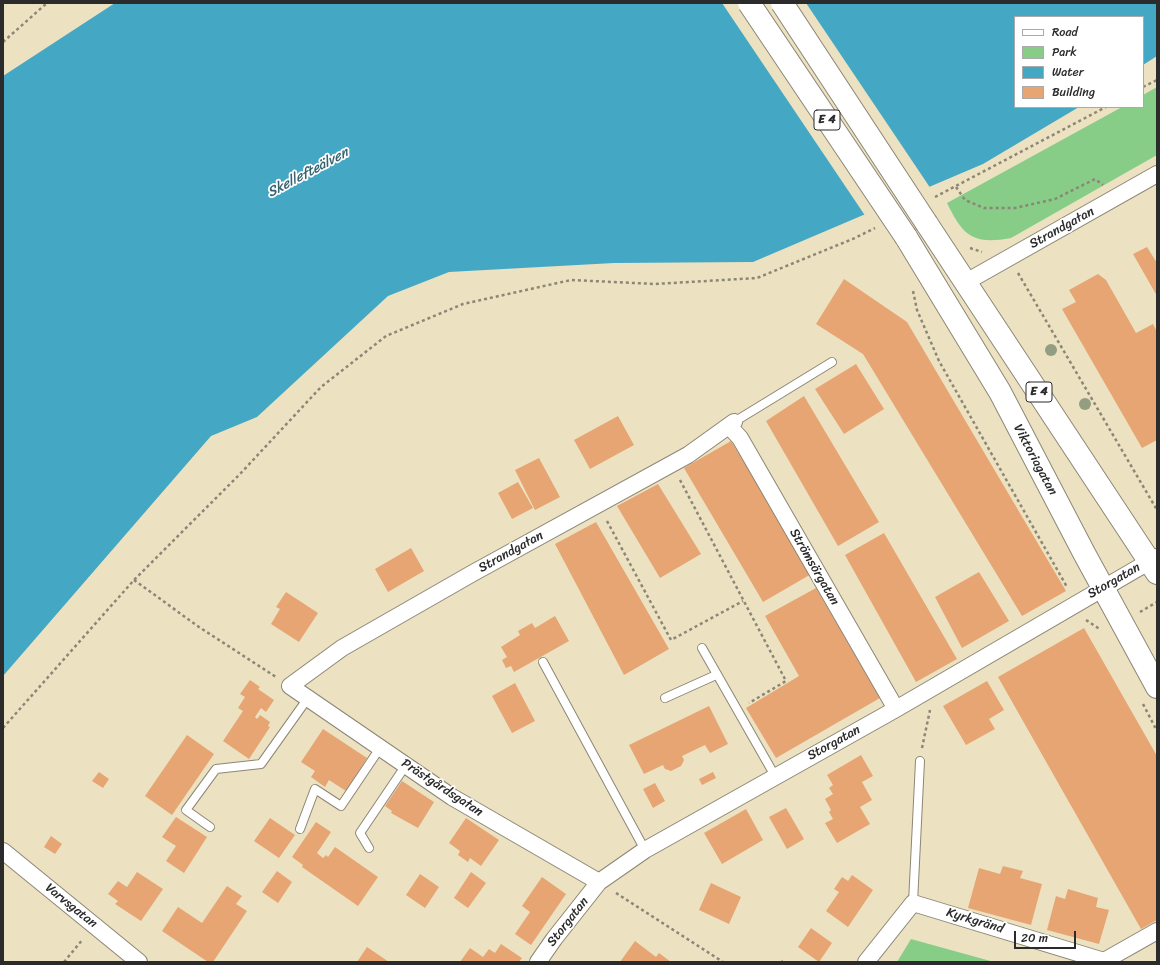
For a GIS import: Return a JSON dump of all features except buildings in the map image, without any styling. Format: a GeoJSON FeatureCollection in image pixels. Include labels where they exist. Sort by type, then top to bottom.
{"type":"FeatureCollection","features":[{"type":"Feature","properties":{"kind":"highway","name":"Viktoriagatan"},"geometry":{"type":"LineString","coordinates":[[749,3],[906,237],[1000,392],[1157,687]]}},
{"type":"Feature","properties":{"kind":"highway","name":"E 4"},"geometry":{"type":"LineString","coordinates":[[782,3],[927,224],[1154,564]]}},
{"type":"Feature","properties":{"kind":"street","name":"Strandgatan"},"geometry":{"type":"LineString","coordinates":[[966,282],[1157,174]]}},
{"type":"Feature","properties":{"kind":"street","name":"Strandgatan"},"geometry":{"type":"LineString","coordinates":[[290,686],[342,648],[688,455],[732,424]]}},
{"type":"Feature","properties":{"kind":"street","name":"Strömsörgatan"},"geometry":{"type":"LineString","coordinates":[[732,424],[896,709]]}},
{"type":"Feature","properties":{"kind":"street","name":"Storgatan"},"geometry":{"type":"LineString","coordinates":[[538,962],[554,939],[599,882],[645,850],[896,709],[1076,603],[1103,588],[1154,564]]}},
{"type":"Feature","properties":{"kind":"street","name":"Prästgårdsgatan"},"geometry":{"type":"LineString","coordinates":[[290,686],[452,797],[599,882]]}},
{"type":"Feature","properties":{"kind":"street","name":"Varvsgatan"},"geometry":{"type":"LineString","coordinates":[[3,851],[95,925],[138,962]]}},
{"type":"Feature","properties":{"kind":"street","name":"Kyrkgränd"},"geometry":{"type":"LineString","coordinates":[[913,903],[1104,962]]}},
{"type":"Feature","properties":{"kind":"street"},"geometry":{"type":"LineString","coordinates":[[866,962],[913,903]]}},
{"type":"Feature","properties":{"kind":"street"},"geometry":{"type":"LineString","coordinates":[[1104,962],[1157,931]]}},
{"type":"Feature","properties":{"kind":"lane"},"geometry":{"type":"LineString","coordinates":[[732,424],[832,362]]}},
{"type":"Feature","properties":{"kind":"lane"},"geometry":{"type":"LineString","coordinates":[[702,648],[716,675],[775,776]]}},
{"type":"Feature","properties":{"kind":"lane"},"geometry":{"type":"LineString","coordinates":[[543,662],[645,850]]}},
{"type":"Feature","properties":{"kind":"lane"},"geometry":{"type":"LineString","coordinates":[[665,698],[716,675]]}},
{"type":"Feature","properties":{"kind":"lane"},"geometry":{"type":"LineString","coordinates":[[210,827],[186,810],[216,769],[261,764],[308,698]]}},
{"type":"Feature","properties":{"kind":"lane"},"geometry":{"type":"LineString","coordinates":[[300,829],[315,789],[341,806],[380,748]]}},
{"type":"Feature","properties":{"kind":"lane"},"geometry":{"type":"LineString","coordinates":[[913,903],[920,761]]}},
{"type":"Feature","properties":{"kind":"lane"},"geometry":{"type":"LineString","coordinates":[[369,848],[360,833],[406,766]]}},
{"type":"Feature","properties":{"kind":"path"},"geometry":{"type":"LineString","coordinates":[[3,42],[46,3]]}},
{"type":"Feature","properties":{"kind":"path"},"geometry":{"type":"LineString","coordinates":[[1144,86],[1157,80]]}},
{"type":"Feature","properties":{"kind":"path"},"geometry":{"type":"LineString","coordinates":[[929,200],[1104,108]]}},
{"type":"Feature","properties":{"kind":"path"},"geometry":{"type":"LineString","coordinates":[[956,187],[965,200],[984,208],[1015,208],[1055,199],[1095,179],[1118,197]]}},
{"type":"Feature","properties":{"kind":"path"},"geometry":{"type":"LineString","coordinates":[[3,728],[134,580],[240,474],[321,387],[386,336],[463,304],[571,280],[655,284],[757,278],[855,238],[876,227]]}},
{"type":"Feature","properties":{"kind":"path"},"geometry":{"type":"LineString","coordinates":[[967,246],[971,249],[990,252],[1002,248],[1157,510]]}},
{"type":"Feature","properties":{"kind":"path"},"geometry":{"type":"LineString","coordinates":[[912,289],[917,310],[939,361],[1086,620],[1105,633]]}},
{"type":"Feature","properties":{"kind":"path"},"geometry":{"type":"LineString","coordinates":[[671,464],[786,681],[736,710]]}},
{"type":"Feature","properties":{"kind":"path"},"geometry":{"type":"LineString","coordinates":[[598,504],[671,640],[743,601]]}},
{"type":"Feature","properties":{"kind":"path"},"geometry":{"type":"LineString","coordinates":[[134,580],[199,628],[290,686]]}},
{"type":"Feature","properties":{"kind":"path"},"geometry":{"type":"LineString","coordinates":[[1080,624],[1086,620]]}},
{"type":"Feature","properties":{"kind":"path"},"geometry":{"type":"LineString","coordinates":[[1142,703],[1157,731]]}},
{"type":"Feature","properties":{"kind":"path"},"geometry":{"type":"LineString","coordinates":[[920,761],[930,709]]}},
{"type":"Feature","properties":{"kind":"path"},"geometry":{"type":"LineString","coordinates":[[599,882],[723,962]]}},
{"type":"Feature","properties":{"kind":"path"},"geometry":{"type":"LineString","coordinates":[[64,962],[95,925]]}},
{"type":"Feature","properties":{"kind":"green space"},"geometry":{"type":"Polygon","coordinates":[[[1157,87],[1157,155],[1011,238],[998,240],[978,239],[971,236],[958,223],[947,203],[1120,108],[1144,108],[1144,94],[1157,87]]]}},
{"type":"Feature","properties":{"kind":"green space"},"geometry":{"type":"Polygon","coordinates":[[[911,939],[994,962],[897,962],[911,939]]]}},
{"type":"Feature","properties":{"kind":"water","name":"Skellefteälven"},"geometry":{"type":"Polygon","coordinates":[[[115,3],[1157,3],[1157,56],[1144,64],[1144,16],[1014,16],[1014,108],[1077,108],[983,164],[753,262],[614,263],[449,272],[388,296],[257,417],[211,436],[3,676],[3,76],[115,3]]]}},
{"type":"Feature","properties":{"kind":"pier"},"geometry":{"type":"Polygon","coordinates":[[[722,3],[806,3],[931,189],[866,217],[722,3]]]}}]}
